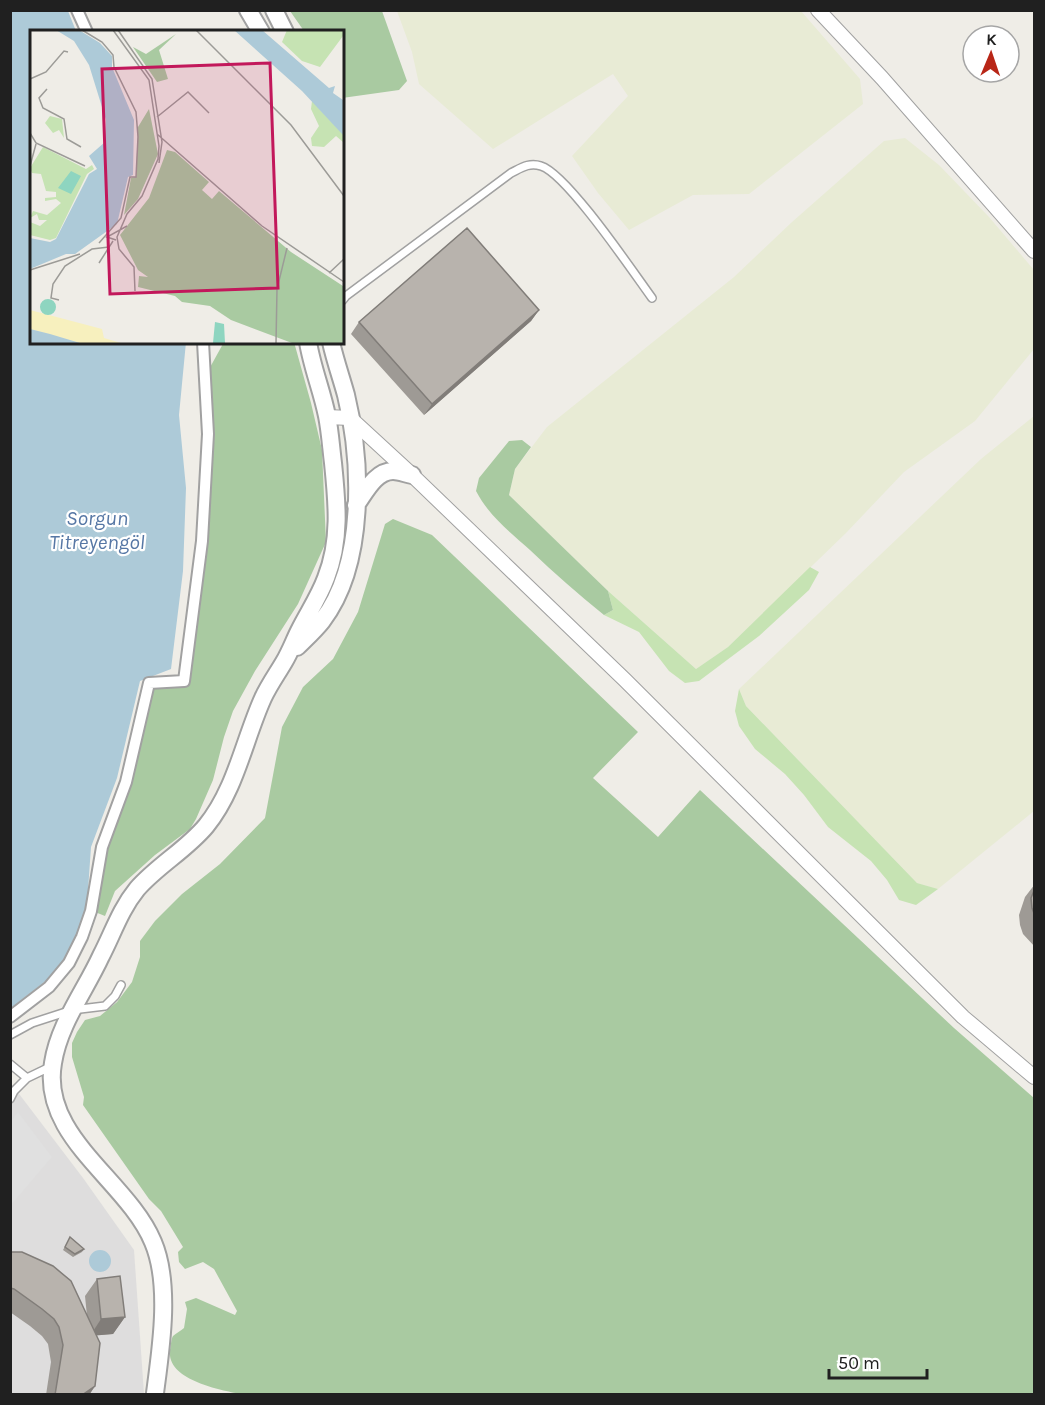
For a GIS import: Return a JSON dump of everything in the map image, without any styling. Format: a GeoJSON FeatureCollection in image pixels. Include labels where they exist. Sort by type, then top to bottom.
{"type":"FeatureCollection","features":[{"type":"Feature","properties":{"kind":"street"},"geometry":{"type":"LineString","coordinates":[[77,10],[86,30]]}},
{"type":"Feature","properties":{"kind":"street"},"geometry":{"type":"LineString","coordinates":[[248,10],[260,30]]}},
{"type":"Feature","properties":{"kind":"street"},"geometry":{"type":"LineString","coordinates":[[274,10],[284,30]]}},
{"type":"Feature","properties":{"kind":"street"},"geometry":{"type":"LineString","coordinates":[[818,10],[882,78],[1035,251]]}},
{"type":"Feature","properties":{"kind":"street"},"geometry":{"type":"LineString","coordinates":[[10,1017],[49,987],[69,963],[82,937],[91,911],[102,847],[126,782],[149,683],[184,681],[202,541],[208,434],[202,344]]}},
{"type":"Feature","properties":{"kind":"street"},"geometry":{"type":"LineString","coordinates":[[155,1393],[163,1301],[154,1245],[136,1213],[64,1125],[55,1102],[51,1081],[52,1066],[72,1011],[101,957],[122,909],[156,870],[189,845],[207,825],[221,804],[232,782],[256,712],[327,578],[338,528],[337,497],[327,417],[309,344]]}},
{"type":"Feature","properties":{"kind":"street"},"geometry":{"type":"LineString","coordinates":[[284,662],[323,620],[334,600],[353,548],[357,522],[356,472],[350,418],[332,344]]}},
{"type":"Feature","properties":{"kind":"street"},"geometry":{"type":"LineString","coordinates":[[327,417],[350,418],[412,475],[625,680],[963,1017],[1035,1077]]}},
{"type":"Feature","properties":{"kind":"street"},"geometry":{"type":"LineString","coordinates":[[356,506],[380,475],[392,471],[412,475]]}},
{"type":"Feature","properties":{"kind":"lane"},"geometry":{"type":"LineString","coordinates":[[344,298],[510,173],[531,164],[544,167],[569,188],[652,298]]}},
{"type":"Feature","properties":{"kind":"lane"},"geometry":{"type":"LineString","coordinates":[[10,1035],[32,1023],[72,1011],[105,1006],[115,996],[121,985]]}},
{"type":"Feature","properties":{"kind":"lane"},"geometry":{"type":"LineString","coordinates":[[10,1064],[27,1078]]}},
{"type":"Feature","properties":{"kind":"lane"},"geometry":{"type":"LineString","coordinates":[[10,1099],[14,1091],[27,1078],[52,1066]]}},
{"type":"Feature","properties":{"kind":"shaded area"},"geometry":{"type":"Polygon","coordinates":[[[10,1082],[134,1250],[144,1394],[11,1394],[10,1082]]]}},
{"type":"Feature","properties":{"kind":"shaded area"},"geometry":{"type":"Polygon","coordinates":[[[18,1112],[52,1157],[11,1205],[11,1121],[18,1112]]]}},
{"type":"Feature","properties":{"kind":"green space"},"geometry":{"type":"Polygon","coordinates":[[[290,11],[382,11],[407,81],[399,90],[344,98],[344,30],[303,30],[290,11]]]}},
{"type":"Feature","properties":{"kind":"green space"},"geometry":{"type":"Polygon","coordinates":[[[397,11],[801,11],[860,79],[863,104],[749,194],[693,195],[629,230],[598,193],[572,156],[628,96],[613,74],[493,149],[419,84],[412,52],[397,11]]]}},
{"type":"Feature","properties":{"kind":"green space"},"geometry":{"type":"Polygon","coordinates":[[[905,138],[939,165],[989,217],[1034,270],[1034,349],[975,421],[904,472],[846,533],[728,647],[696,669],[608,591],[509,495],[515,469],[547,427],[734,277],[884,141],[905,138]]]}},
{"type":"Feature","properties":{"kind":"green space"},"geometry":{"type":"Polygon","coordinates":[[[223,344],[295,344],[322,450],[326,542],[298,604],[255,671],[233,711],[213,780],[196,819],[190,829],[155,855],[115,891],[105,916],[95,912],[105,846],[152,689],[188,685],[207,540],[208,371],[223,344]]]}},
{"type":"Feature","properties":{"kind":"green space"},"geometry":{"type":"Polygon","coordinates":[[[1034,416],[1034,811],[938,889],[917,883],[746,706],[739,689],[981,459],[1034,416]]]}},
{"type":"Feature","properties":{"kind":"green space"},"geometry":{"type":"Polygon","coordinates":[[[522,440],[531,447],[515,469],[509,495],[608,591],[613,610],[604,615],[500,523],[476,491],[479,478],[509,441],[522,440]]]}},
{"type":"Feature","properties":{"kind":"green space"},"geometry":{"type":"Polygon","coordinates":[[[393,519],[432,535],[638,732],[593,778],[658,837],[700,790],[954,1028],[1034,1098],[1034,1394],[240,1394],[196,1382],[176,1369],[171,1360],[171,1341],[173,1336],[184,1328],[187,1309],[185,1302],[196,1298],[235,1315],[237,1311],[214,1269],[203,1262],[185,1269],[179,1262],[178,1252],[183,1247],[161,1211],[149,1199],[83,1105],[84,1097],[72,1057],[72,1043],[85,1020],[100,1016],[117,1002],[132,982],[140,957],[140,941],[155,921],[182,894],[220,864],[265,818],[282,727],[303,687],[333,659],[358,612],[385,524],[393,519]]]}},
{"type":"Feature","properties":{"kind":"green space"},"geometry":{"type":"Polygon","coordinates":[[[810,567],[819,572],[809,590],[759,636],[699,681],[685,683],[669,671],[639,632],[604,615],[613,610],[608,591],[696,669],[728,647],[810,567]]]}},
{"type":"Feature","properties":{"kind":"green space"},"geometry":{"type":"Polygon","coordinates":[[[739,689],[746,706],[917,883],[938,889],[916,905],[899,900],[887,880],[871,861],[828,827],[785,774],[755,749],[739,726],[735,711],[739,689]]]}},
{"type":"Feature","properties":{"kind":"water","name":"Sorgun Titreyengöl"},"geometry":{"type":"Polygon","coordinates":[[[11,11],[68,11],[76,30],[30,30],[30,344],[186,344],[179,415],[186,488],[183,571],[171,669],[140,681],[117,778],[91,847],[87,905],[76,939],[56,973],[11,1008],[11,11]]]}},
{"type":"Feature","properties":{"kind":"water"},"geometry":{"type":"Polygon","coordinates":[[[100,1250],[108,1253],[111,1261],[108,1269],[100,1272],[92,1269],[89,1261],[92,1253],[100,1250]]]}},
{"type":"Feature","properties":{"kind":"building"},"geometry":{"type":"Polygon","coordinates":[[[467,228],[539,310],[432,404],[359,322],[467,228]]]}},
{"type":"Feature","properties":{"kind":"building"},"geometry":{"type":"Polygon","coordinates":[[[1035,888],[1035,916],[1031,898],[1035,888]]]}},
{"type":"Feature","properties":{"kind":"building"},"geometry":{"type":"Polygon","coordinates":[[[70,1237],[84,1249],[75,1254],[65,1247],[70,1237]]]}},
{"type":"Feature","properties":{"kind":"building"},"geometry":{"type":"Polygon","coordinates":[[[10,1252],[22,1252],[53,1266],[71,1281],[100,1343],[95,1386],[82,1395],[55,1395],[63,1345],[59,1327],[54,1319],[42,1309],[10,1288],[10,1252]]]}},
{"type":"Feature","properties":{"kind":"building"},"geometry":{"type":"Polygon","coordinates":[[[120,1276],[125,1317],[101,1319],[97,1279],[120,1276]]]}}]}
